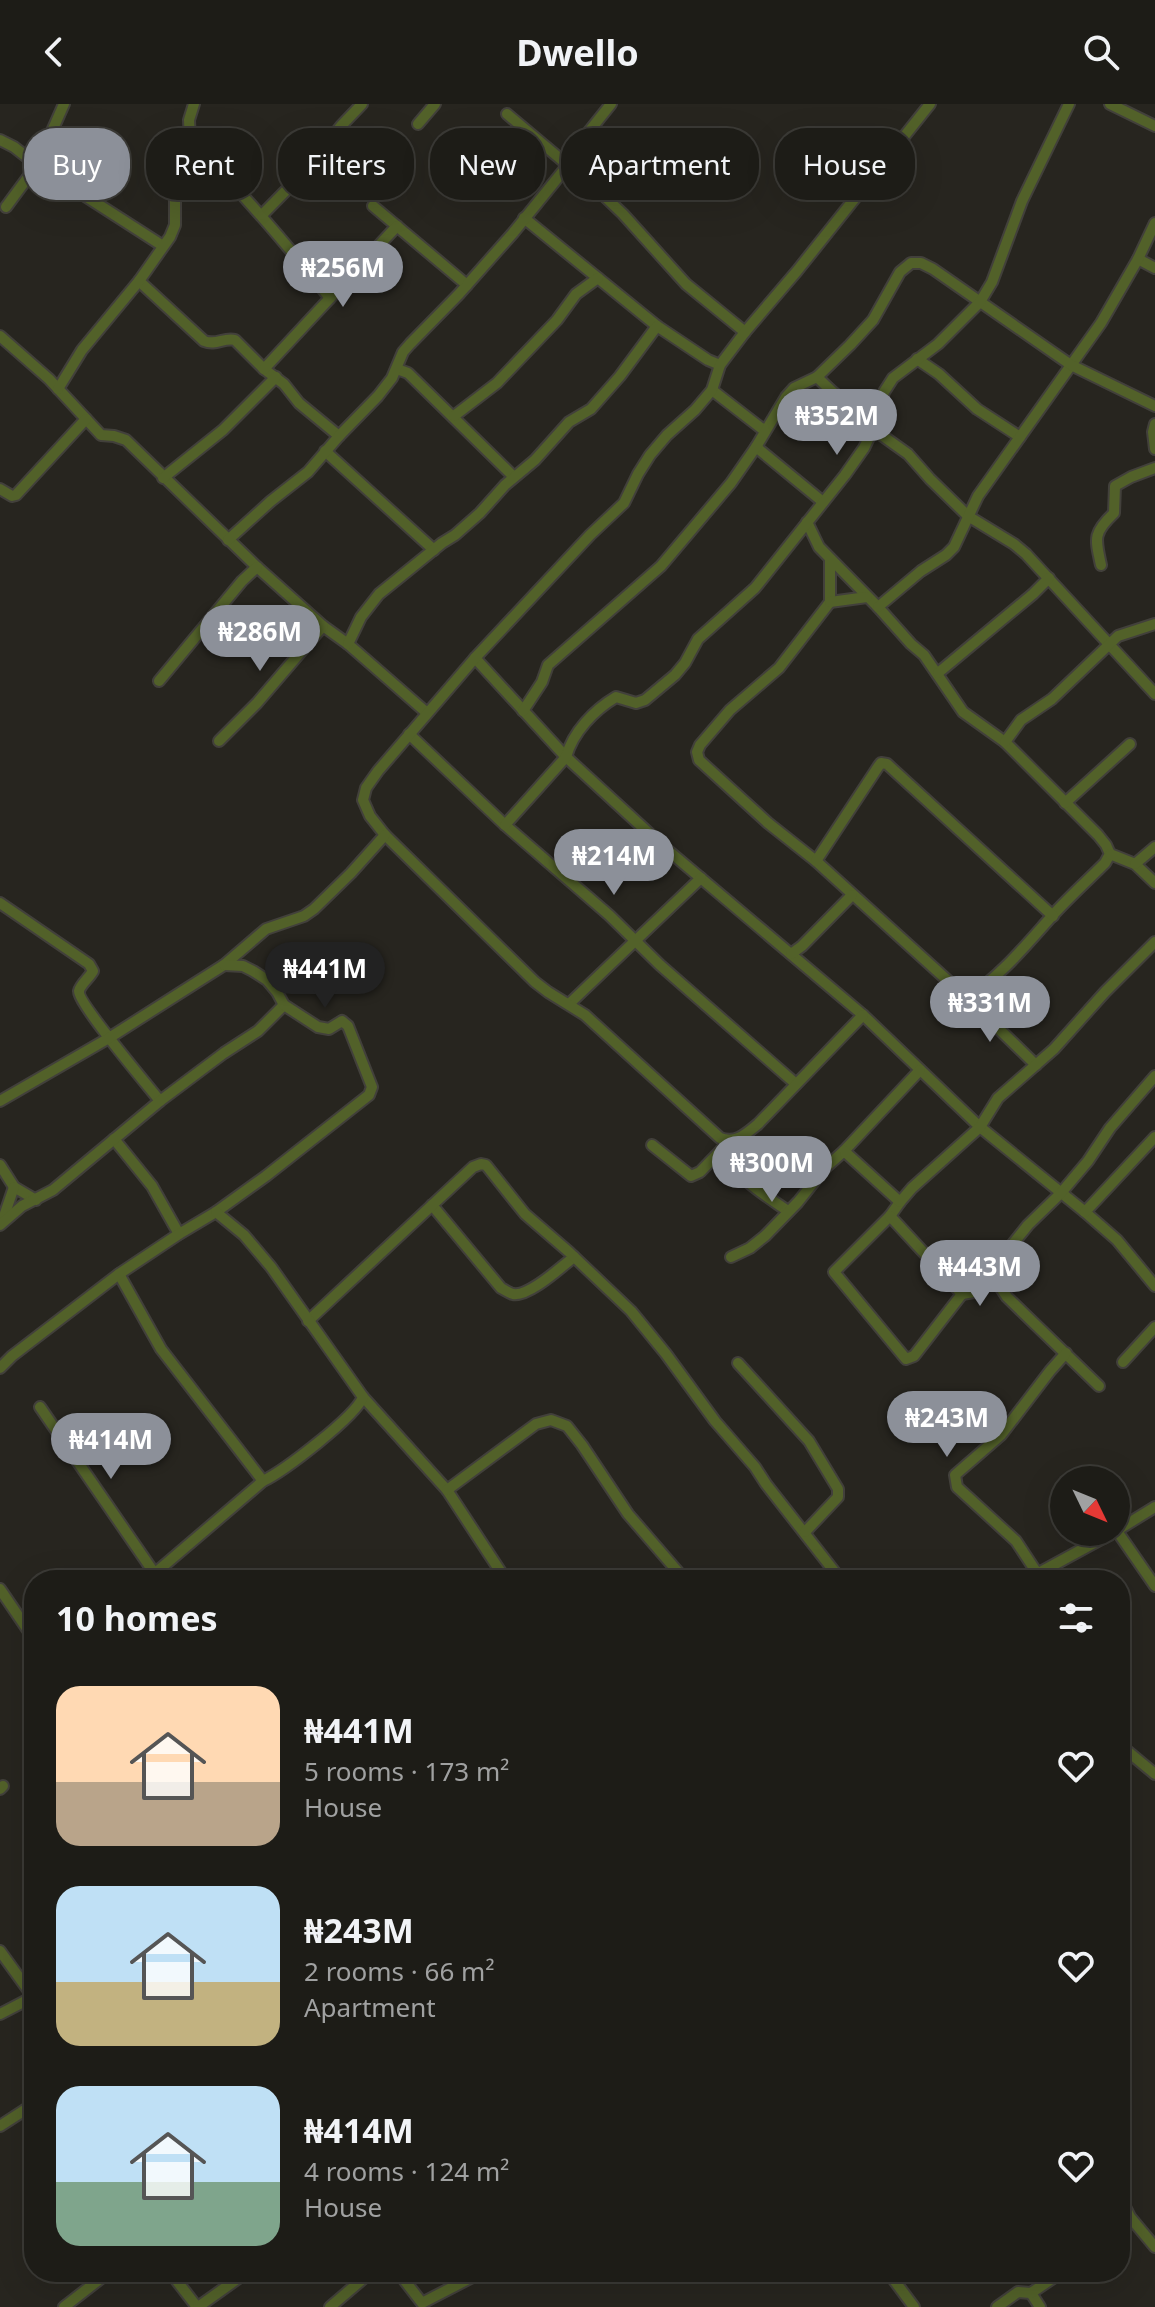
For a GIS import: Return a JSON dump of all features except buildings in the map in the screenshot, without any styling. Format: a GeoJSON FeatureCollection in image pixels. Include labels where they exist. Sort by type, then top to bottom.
{"type":"FeatureCollection","features":[{"type":"Feature","properties":{"kind":"street"},"geometry":{"type":"LineString","coordinates":[[53,128],[64,104]]}},
{"type":"Feature","properties":{"kind":"street"},"geometry":{"type":"LineString","coordinates":[[189,128],[194,104]]}},
{"type":"Feature","properties":{"kind":"street"},"geometry":{"type":"LineString","coordinates":[[262,215],[309,167],[362,104]]}},
{"type":"Feature","properties":{"kind":"street"},"geometry":{"type":"LineString","coordinates":[[418,124],[435,104]]}},
{"type":"Feature","properties":{"kind":"street"},"geometry":{"type":"LineString","coordinates":[[592,128],[611,104]]}},
{"type":"Feature","properties":{"kind":"street"},"geometry":{"type":"LineString","coordinates":[[788,1211],[741,1177],[729,1164],[720,1138],[641,1065],[569,1004],[535,982],[385,835],[370,816],[363,800],[366,788],[378,771],[475,658],[624,503],[650,455],[712,390],[720,365],[745,332],[930,104]]}},
{"type":"Feature","properties":{"kind":"street"},"geometry":{"type":"LineString","coordinates":[[505,825],[566,757],[578,731],[608,702],[616,697],[636,703],[645,700],[675,675],[698,639],[755,588],[864,448],[884,392],[893,378],[938,344],[980,302],[992,282],[1022,201],[1069,104]]}},
{"type":"Feature","properties":{"kind":"street"},"geometry":{"type":"LineString","coordinates":[[1110,104],[1155,126]]}},
{"type":"Feature","properties":{"kind":"street"},"geometry":{"type":"LineString","coordinates":[[507,114],[561,160]]}},
{"type":"Feature","properties":{"kind":"street"},"geometry":{"type":"LineString","coordinates":[[0,140],[24,155]]}},
{"type":"Feature","properties":{"kind":"street"},"geometry":{"type":"LineString","coordinates":[[228,540],[303,477],[378,396],[397,369],[403,352],[467,285],[561,172]]}},
{"type":"Feature","properties":{"kind":"street"},"geometry":{"type":"LineString","coordinates":[[6,207],[24,183]]}},
{"type":"Feature","properties":{"kind":"street"},"geometry":{"type":"LineString","coordinates":[[91,200],[163,246]]}},
{"type":"Feature","properties":{"kind":"street"},"geometry":{"type":"LineString","coordinates":[[58,389],[82,350],[139,281],[163,246],[175,225],[175,200]]}},
{"type":"Feature","properties":{"kind":"street"},"geometry":{"type":"LineString","coordinates":[[248,200],[330,298]]}},
{"type":"Feature","properties":{"kind":"street"},"geometry":{"type":"LineString","coordinates":[[607,200],[686,284],[745,332]]}},
{"type":"Feature","properties":{"kind":"street"},"geometry":{"type":"LineString","coordinates":[[373,206],[467,285]]}},
{"type":"Feature","properties":{"kind":"street"},"geometry":{"type":"LineString","coordinates":[[524,218],[657,326],[720,365]]}},
{"type":"Feature","properties":{"kind":"street"},"geometry":{"type":"LineString","coordinates":[[878,607],[954,547],[978,496],[1101,323],[1155,223]]}},
{"type":"Feature","properties":{"kind":"street"},"geometry":{"type":"LineString","coordinates":[[264,369],[397,226]]}},
{"type":"Feature","properties":{"kind":"street"},"geometry":{"type":"LineString","coordinates":[[1138,259],[1155,268]]}},
{"type":"Feature","properties":{"kind":"street"},"geometry":{"type":"LineString","coordinates":[[523,711],[542,682],[548,665],[661,566],[731,483],[786,397],[794,388],[817,377],[873,320],[900,272],[911,263],[921,263],[933,269],[1071,365],[1155,406]]}},
{"type":"Feature","properties":{"kind":"street"},"geometry":{"type":"LineString","coordinates":[[454,416],[497,383],[557,320],[576,294],[598,278]]}},
{"type":"Feature","properties":{"kind":"street"},"geometry":{"type":"LineString","coordinates":[[139,281],[204,341],[217,343],[235,340],[299,403],[339,436]]}},
{"type":"Feature","properties":{"kind":"street"},"geometry":{"type":"LineString","coordinates":[[348,644],[361,617],[379,594],[466,526],[535,460],[569,422],[591,409],[657,326]]}},
{"type":"Feature","properties":{"kind":"street"},"geometry":{"type":"LineString","coordinates":[[1,338],[58,389],[101,435],[126,440],[257,567],[427,713]]}},
{"type":"Feature","properties":{"kind":"street"},"geometry":{"type":"LineString","coordinates":[[917,359],[939,374],[977,409],[1020,437]]}},
{"type":"Feature","properties":{"kind":"street"},"geometry":{"type":"LineString","coordinates":[[397,369],[408,373],[514,477]]}},
{"type":"Feature","properties":{"kind":"street"},"geometry":{"type":"LineString","coordinates":[[163,478],[223,430],[276,377]]}},
{"type":"Feature","properties":{"kind":"street"},"geometry":{"type":"LineString","coordinates":[[817,377],[845,403],[860,412],[877,416]]}},
{"type":"Feature","properties":{"kind":"street"},"geometry":{"type":"LineString","coordinates":[[712,390],[765,431]]}},
{"type":"Feature","properties":{"kind":"street"},"geometry":{"type":"LineString","coordinates":[[0,489],[16,495],[86,419]]}},
{"type":"Feature","properties":{"kind":"street"},"geometry":{"type":"LineString","coordinates":[[1155,424],[1155,449]]}},
{"type":"Feature","properties":{"kind":"street"},"geometry":{"type":"LineString","coordinates":[[873,429],[908,454],[968,516],[1014,544],[1155,694]]}},
{"type":"Feature","properties":{"kind":"street"},"geometry":{"type":"LineString","coordinates":[[756,447],[823,502]]}},
{"type":"Feature","properties":{"kind":"street"},"geometry":{"type":"LineString","coordinates":[[325,451],[434,550]]}},
{"type":"Feature","properties":{"kind":"street"},"geometry":{"type":"LineString","coordinates":[[1101,565],[1096,537],[1099,528],[1114,513],[1115,486],[1155,468]]}},
{"type":"Feature","properties":{"kind":"street"},"geometry":{"type":"LineString","coordinates":[[807,522],[819,547],[924,655],[963,712],[1005,742],[1098,835],[1110,854],[1135,864],[1155,883]]}},
{"type":"Feature","properties":{"kind":"street"},"geometry":{"type":"LineString","coordinates":[[830,560],[830,602],[779,668],[730,710],[700,745],[697,752],[699,760],[816,861],[1036,1065]]}},
{"type":"Feature","properties":{"kind":"street"},"geometry":{"type":"LineString","coordinates":[[159,681],[257,567]]}},
{"type":"Feature","properties":{"kind":"street"},"geometry":{"type":"LineString","coordinates":[[938,673],[1049,578]]}},
{"type":"Feature","properties":{"kind":"street"},"geometry":{"type":"LineString","coordinates":[[830,602],[867,597]]}},
{"type":"Feature","properties":{"kind":"street"},"geometry":{"type":"LineString","coordinates":[[1005,742],[1021,720],[1052,699],[1118,636],[1155,624]]}},
{"type":"Feature","properties":{"kind":"street"},"geometry":{"type":"LineString","coordinates":[[219,741],[257,703],[323,626]]}},
{"type":"Feature","properties":{"kind":"street"},"geometry":{"type":"LineString","coordinates":[[475,658],[566,757],[701,878],[863,1015],[980,1127],[1117,1240],[1155,1286]]}},
{"type":"Feature","properties":{"kind":"street"},"geometry":{"type":"LineString","coordinates":[[409,734],[505,825],[796,1084]]}},
{"type":"Feature","properties":{"kind":"street"},"geometry":{"type":"LineString","coordinates":[[1065,803],[1130,744]]}},
{"type":"Feature","properties":{"kind":"street"},"geometry":{"type":"LineString","coordinates":[[816,861],[878,767],[881,763],[887,764],[1053,916]]}},
{"type":"Feature","properties":{"kind":"street"},"geometry":{"type":"LineString","coordinates":[[0,1101],[109,1038],[224,965],[266,929],[304,916],[351,873],[385,835]]}},
{"type":"Feature","properties":{"kind":"street"},"geometry":{"type":"LineString","coordinates":[[1135,864],[1155,847]]}},
{"type":"Feature","properties":{"kind":"street"},"geometry":{"type":"LineString","coordinates":[[967,998],[980,990],[1031,942],[1110,854]]}},
{"type":"Feature","properties":{"kind":"street"},"geometry":{"type":"LineString","coordinates":[[569,1004],[701,878]]}},
{"type":"Feature","properties":{"kind":"street"},"geometry":{"type":"LineString","coordinates":[[791,954],[852,895]]}},
{"type":"Feature","properties":{"kind":"street"},"geometry":{"type":"LineString","coordinates":[[0,903],[89,964],[93,971],[79,992],[80,997],[160,1101]]}},
{"type":"Feature","properties":{"kind":"street"},"geometry":{"type":"LineString","coordinates":[[1155,942],[1036,1065],[998,1098],[980,1127],[912,1188],[890,1216],[834,1272],[906,1359],[914,1356],[962,1294],[974,1292],[991,1273],[1028,1225],[1088,1161],[1110,1128],[1155,1076]]}},
{"type":"Feature","properties":{"kind":"street"},"geometry":{"type":"LineString","coordinates":[[0,1368],[119,1274],[216,1212],[369,1095],[372,1087],[348,1026],[342,1021],[324,1030],[284,1005],[267,980],[243,966],[224,965]]}},
{"type":"Feature","properties":{"kind":"street"},"geometry":{"type":"LineString","coordinates":[[1,1224],[22,1206],[53,1190],[160,1101],[258,1031],[284,1005]]}},
{"type":"Feature","properties":{"kind":"street"},"geometry":{"type":"LineString","coordinates":[[652,1145],[691,1176],[700,1172],[725,1146],[758,1124],[863,1015]]}},
{"type":"Feature","properties":{"kind":"street"},"geometry":{"type":"LineString","coordinates":[[731,1257],[765,1236],[809,1190],[825,1168],[920,1070]]}},
{"type":"Feature","properties":{"kind":"street"},"geometry":{"type":"LineString","coordinates":[[1085,1212],[1155,1137]]}},
{"type":"Feature","properties":{"kind":"street"},"geometry":{"type":"LineString","coordinates":[[114,1139],[152,1186],[179,1234]]}},
{"type":"Feature","properties":{"kind":"street"},"geometry":{"type":"LineString","coordinates":[[844,1151],[900,1202]]}},
{"type":"Feature","properties":{"kind":"street"},"geometry":{"type":"LineString","coordinates":[[0,1165],[14,1187],[36,1200]]}},
{"type":"Feature","properties":{"kind":"street"},"geometry":{"type":"LineString","coordinates":[[308,1321],[473,1167],[486,1165],[525,1214],[631,1311],[834,1570]]}},
{"type":"Feature","properties":{"kind":"street"},"geometry":{"type":"LineString","coordinates":[[1,1224],[14,1187]]}},
{"type":"Feature","properties":{"kind":"street"},"geometry":{"type":"LineString","coordinates":[[432,1205],[501,1288],[513,1294],[523,1293],[539,1284],[574,1257]]}},
{"type":"Feature","properties":{"kind":"street"},"geometry":{"type":"LineString","coordinates":[[216,1212],[244,1235],[271,1267],[363,1397],[447,1490],[499,1570]]}},
{"type":"Feature","properties":{"kind":"street"},"geometry":{"type":"LineString","coordinates":[[890,1216],[962,1294]]}},
{"type":"Feature","properties":{"kind":"street"},"geometry":{"type":"LineString","coordinates":[[991,1273],[1007,1297],[1099,1386]]}},
{"type":"Feature","properties":{"kind":"street"},"geometry":{"type":"LineString","coordinates":[[119,1274],[161,1349],[263,1481]]}},
{"type":"Feature","properties":{"kind":"street"},"geometry":{"type":"LineString","coordinates":[[1123,1362],[1155,1327]]}},
{"type":"Feature","properties":{"kind":"street"},"geometry":{"type":"LineString","coordinates":[[1035,1570],[1016,1541],[957,1487],[955,1475],[1001,1435],[1066,1353]]}},
{"type":"Feature","properties":{"kind":"street"},"geometry":{"type":"LineString","coordinates":[[738,1363],[809,1441],[838,1489],[838,1497],[805,1532]]}},
{"type":"Feature","properties":{"kind":"street"},"geometry":{"type":"LineString","coordinates":[[159,1570],[263,1481],[278,1473],[353,1412],[363,1397]]}},
{"type":"Feature","properties":{"kind":"street"},"geometry":{"type":"LineString","coordinates":[[40,1407],[146,1570]]}},
{"type":"Feature","properties":{"kind":"street"},"geometry":{"type":"LineString","coordinates":[[447,1490],[536,1424],[551,1420],[567,1426],[628,1514],[676,1570]]}},
{"type":"Feature","properties":{"kind":"street"},"geometry":{"type":"LineString","coordinates":[[1130,1522],[1155,1507]]}},
{"type":"Feature","properties":{"kind":"street"},"geometry":{"type":"LineString","coordinates":[[1043,1570],[1088,1546]]}},
{"type":"Feature","properties":{"kind":"street"},"geometry":{"type":"LineString","coordinates":[[1127,1546],[1155,1586]]}},
{"type":"Feature","properties":{"kind":"street"},"geometry":{"type":"LineString","coordinates":[[0,1589],[24,1624]]}},
{"type":"Feature","properties":{"kind":"street"},"geometry":{"type":"LineString","coordinates":[[1130,1753],[1155,1774]]}},
{"type":"Feature","properties":{"kind":"street"},"geometry":{"type":"LineString","coordinates":[[0,1951],[24,1984]]}},
{"type":"Feature","properties":{"kind":"street"},"geometry":{"type":"LineString","coordinates":[[0,2014],[24,2003]]}},
{"type":"Feature","properties":{"kind":"street"},"geometry":{"type":"LineString","coordinates":[[0,2126],[24,2110]]}},
{"type":"Feature","properties":{"kind":"street"},"geometry":{"type":"LineString","coordinates":[[1130,2217],[1155,2247]]}},
{"type":"Feature","properties":{"kind":"street"},"geometry":{"type":"LineString","coordinates":[[64,2307],[96,2282]]}},
{"type":"Feature","properties":{"kind":"street"},"geometry":{"type":"LineString","coordinates":[[178,2282],[198,2307],[233,2282]]}},
{"type":"Feature","properties":{"kind":"street"},"geometry":{"type":"LineString","coordinates":[[330,2307],[359,2282]]}},
{"type":"Feature","properties":{"kind":"street"},"geometry":{"type":"LineString","coordinates":[[406,2282],[424,2305],[464,2282]]}},
{"type":"Feature","properties":{"kind":"street"},"geometry":{"type":"LineString","coordinates":[[895,2282],[914,2307]]}},
{"type":"Feature","properties":{"kind":"street"},"geometry":{"type":"LineString","coordinates":[[997,2307],[1018,2292],[1031,2293],[1047,2282]]}},
{"type":"Feature","properties":{"kind":"street"},"geometry":{"type":"LineString","coordinates":[[1031,2293],[1040,2307]]}},
{"type":"Feature","properties":{"kind":"street"},"geometry":{"type":"LineString","coordinates":[[78,2296],[88,2307]]}}]}
